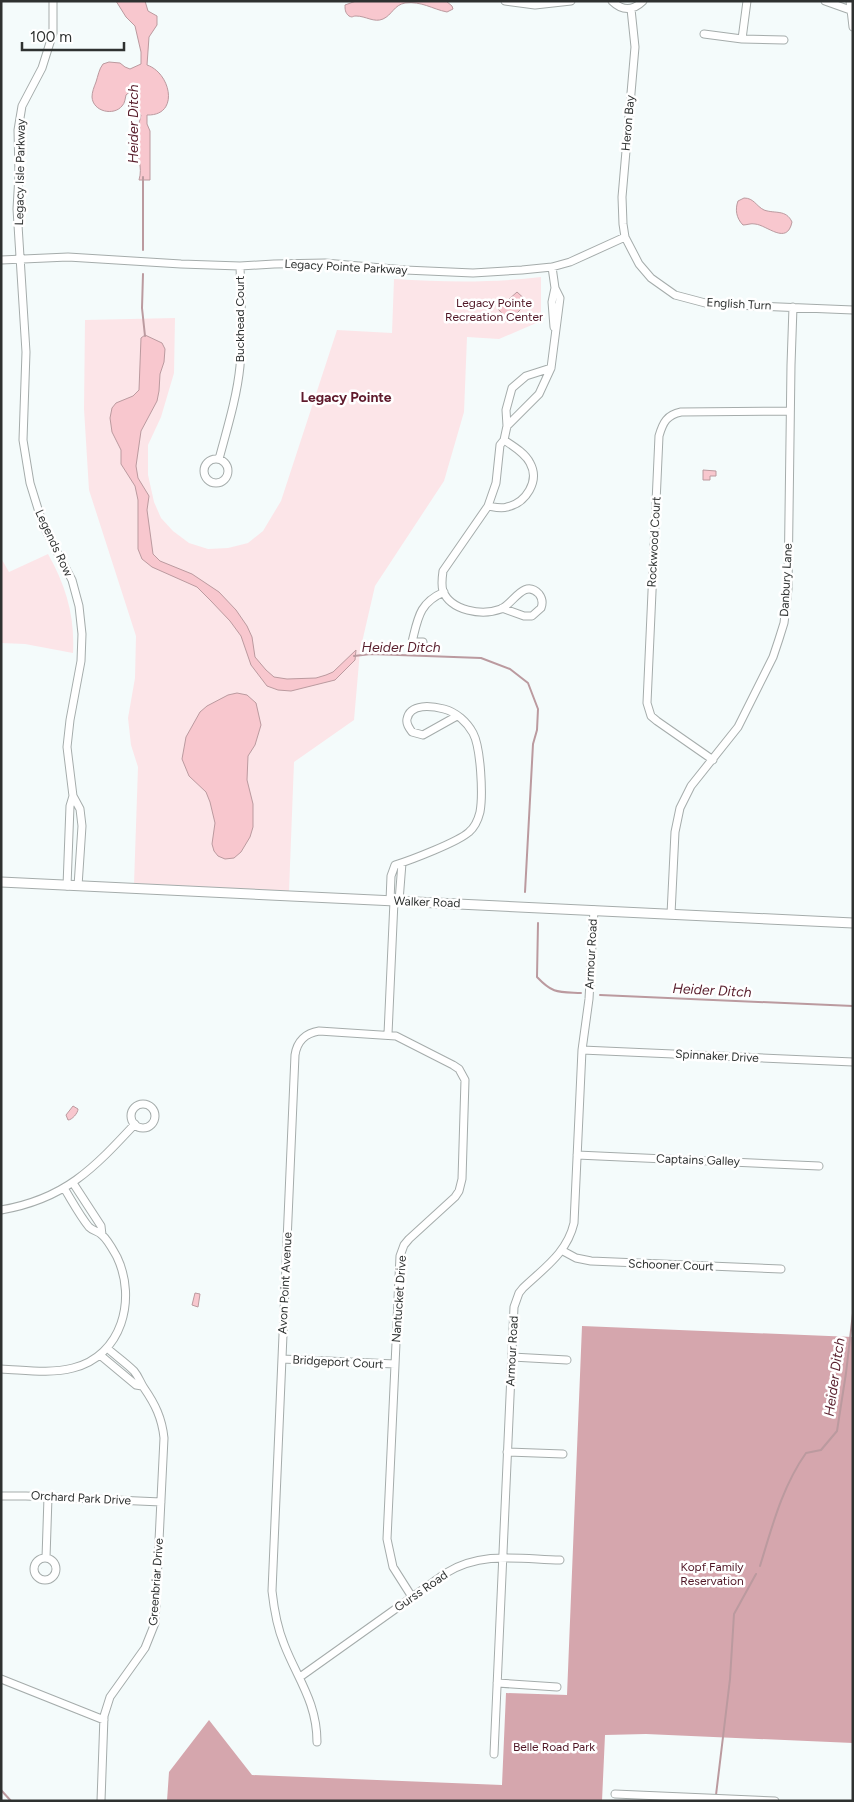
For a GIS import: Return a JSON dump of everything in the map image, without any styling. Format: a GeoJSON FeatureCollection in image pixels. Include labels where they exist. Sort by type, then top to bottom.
{"type":"FeatureCollection","features":[{"type":"Feature","properties":{"kind":"street","name":"Legacy Isle Parkway"},"geometry":{"type":"LineString","coordinates":[[20,259],[16,209],[19,175],[18,130],[22,106],[42,68],[53,33],[53,1]]}},
{"type":"Feature","properties":{"kind":"street"},"geometry":{"type":"LineString","coordinates":[[505,1],[535,5],[571,1]]}},
{"type":"Feature","properties":{"kind":"street"},"geometry":{"type":"LineString","coordinates":[[612,1],[619,7],[631,9],[643,1]]}},
{"type":"Feature","properties":{"kind":"street"},"geometry":{"type":"LineString","coordinates":[[742,39],[747,1]]}},
{"type":"Feature","properties":{"kind":"street"},"geometry":{"type":"LineString","coordinates":[[826,1],[852,11]]}},
{"type":"Feature","properties":{"kind":"street"},"geometry":{"type":"LineString","coordinates":[[850,1],[853,27]]}},
{"type":"Feature","properties":{"kind":"street","name":"Heron Bay"},"geometry":{"type":"LineString","coordinates":[[625,237],[622,197],[635,47],[631,9]]}},
{"type":"Feature","properties":{"kind":"street"},"geometry":{"type":"LineString","coordinates":[[704,34],[742,39],[784,40]]}},
{"type":"Feature","properties":{"kind":"street","name":"Legacy Pointe Parkway"},"geometry":{"type":"LineString","coordinates":[[1,260],[92,258],[240,266],[325,264],[466,272],[522,270],[570,262],[625,237]]}},
{"type":"Feature","properties":{"kind":"street","name":"English Turn"},"geometry":{"type":"LineString","coordinates":[[625,237],[639,264],[651,278],[675,295],[709,304],[853,310]]}},
{"type":"Feature","properties":{"kind":"street","name":"Legends Row"},"geometry":{"type":"LineString","coordinates":[[20,259],[26,352],[23,440],[30,483],[43,524],[72,580],[79,606],[82,634],[81,661],[67,747],[73,796],[80,809],[82,826],[78,886]]}},
{"type":"Feature","properties":{"kind":"street","name":"Buckhead Court"},"geometry":{"type":"LineString","coordinates":[[219,459],[240,367],[242,339],[240,266]]}},
{"type":"Feature","properties":{"kind":"street"},"geometry":{"type":"LineString","coordinates":[[507,426],[539,394],[551,368],[555,331],[552,302],[555,288],[552,266]]}},
{"type":"Feature","properties":{"kind":"street","name":"Danbury Lane"},"geometry":{"type":"LineString","coordinates":[[671,914],[675,832],[683,800],[738,727],[773,657],[784,623],[788,589],[793,307]]}},
{"type":"Feature","properties":{"kind":"street"},"geometry":{"type":"LineString","coordinates":[[502,608],[524,616],[532,616],[541,608],[542,600],[538,593],[526,589],[519,593],[508,605],[492,612],[463,609],[452,603],[444,592],[443,571],[488,506],[496,483],[500,445],[504,440],[507,426],[506,410],[512,388],[526,376],[551,368]]}},
{"type":"Feature","properties":{"kind":"street","name":"Rockwood Court"},"geometry":{"type":"LineString","coordinates":[[713,760],[651,716],[646,703],[659,436],[669,416],[681,412],[790,411]]}},
{"type":"Feature","properties":{"kind":"street"},"geometry":{"type":"LineString","coordinates":[[488,506],[504,508],[516,504],[529,492],[533,478],[531,464],[527,458],[504,440]]}},
{"type":"Feature","properties":{"kind":"street"},"geometry":{"type":"LineString","coordinates":[[423,642],[412,642],[419,615],[426,603],[434,596],[444,592]]}},
{"type":"Feature","properties":{"kind":"street"},"geometry":{"type":"LineString","coordinates":[[388,1034],[395,901],[402,863],[468,833],[476,823],[480,811],[481,795],[477,743],[465,722],[457,716],[446,710],[434,707],[418,708],[411,712],[407,722],[412,732],[423,735],[457,716]]}},
{"type":"Feature","properties":{"kind":"street","name":"Legends Row"},"geometry":{"type":"LineString","coordinates":[[67,886],[70,806],[73,796]]}},
{"type":"Feature","properties":{"kind":"street","name":"Walker Road"},"geometry":{"type":"LineString","coordinates":[[1,882],[853,923]]}},
{"type":"Feature","properties":{"kind":"street","name":"Armour Road"},"geometry":{"type":"LineString","coordinates":[[494,1754],[514,1307],[519,1293],[563,1250],[570,1238],[574,1223],[582,1050],[589,1000],[594,910]]}},
{"type":"Feature","properties":{"kind":"street","name":"Avon Point Avenue"},"geometry":{"type":"LineString","coordinates":[[316,1742],[314,1714],[309,1696],[279,1632],[272,1591],[296,1050],[302,1039],[313,1032],[388,1034]]}},
{"type":"Feature","properties":{"kind":"street","name":"Nantucket Drive"},"geometry":{"type":"LineString","coordinates":[[388,1034],[401,1038],[453,1065],[463,1074],[466,1086],[462,1179],[459,1191],[455,1197],[409,1239],[401,1251],[388,1546],[396,1574],[412,1598]]}},
{"type":"Feature","properties":{"kind":"street","name":"Spinnaker Drive"},"geometry":{"type":"LineString","coordinates":[[582,1050],[853,1062]]}},
{"type":"Feature","properties":{"kind":"street"},"geometry":{"type":"LineString","coordinates":[[1,1210],[29,1203],[73,1183],[96,1165],[135,1124]]}},
{"type":"Feature","properties":{"kind":"street","name":"Captains Galley"},"geometry":{"type":"LineString","coordinates":[[577,1155],[819,1166]]}},
{"type":"Feature","properties":{"kind":"street"},"geometry":{"type":"LineString","coordinates":[[73,1183],[100,1226],[102,1235]]}},
{"type":"Feature","properties":{"kind":"street"},"geometry":{"type":"LineString","coordinates":[[1,1369],[63,1371],[87,1363],[107,1348],[120,1327],[124,1315],[126,1296],[120,1264],[102,1235],[90,1228],[64,1188]]}},
{"type":"Feature","properties":{"kind":"street","name":"Schooner Court"},"geometry":{"type":"LineString","coordinates":[[563,1250],[576,1258],[591,1261],[781,1269]]}},
{"type":"Feature","properties":{"kind":"street","name":"Greenbriar Drive"},"geometry":{"type":"LineString","coordinates":[[101,1801],[105,1711],[110,1697],[145,1648],[155,1623],[164,1438],[162,1423],[154,1403],[142,1386],[141,1380],[133,1370],[107,1348]]}},
{"type":"Feature","properties":{"kind":"street","name":"Greenbriar Drive"},"geometry":{"type":"LineString","coordinates":[[100,1355],[136,1385],[142,1386]]}},
{"type":"Feature","properties":{"kind":"street"},"geometry":{"type":"LineString","coordinates":[[512,1357],[567,1360]]}},
{"type":"Feature","properties":{"kind":"street","name":"Bridgeport Court"},"geometry":{"type":"LineString","coordinates":[[282,1359],[395,1364]]}},
{"type":"Feature","properties":{"kind":"street"},"geometry":{"type":"LineString","coordinates":[[508,1452],[563,1454]]}},
{"type":"Feature","properties":{"kind":"street","name":"Orchard Park Drive"},"geometry":{"type":"LineString","coordinates":[[1,1496],[48,1496],[161,1502]]}},
{"type":"Feature","properties":{"kind":"street"},"geometry":{"type":"LineString","coordinates":[[46,1558],[48,1496]]}},
{"type":"Feature","properties":{"kind":"street","name":"Gurss Road"},"geometry":{"type":"LineString","coordinates":[[300,1677],[463,1564],[484,1558],[560,1560]]}},
{"type":"Feature","properties":{"kind":"street"},"geometry":{"type":"LineString","coordinates":[[1,1679],[104,1720]]}},
{"type":"Feature","properties":{"kind":"street"},"geometry":{"type":"LineString","coordinates":[[497,1683],[557,1687]]}},
{"type":"Feature","properties":{"kind":"street"},"geometry":{"type":"LineString","coordinates":[[615,1794],[775,1801]]}},
{"type":"Feature","properties":{"kind":"green space","name":"Legacy Pointe Recreation Center"},"geometry":{"type":"Polygon","coordinates":[[[541,277],[541,321],[499,339],[467,337],[464,412],[444,481],[375,586],[360,651],[354,720],[294,762],[289,891],[134,884],[138,767],[131,745],[128,718],[135,678],[136,636],[89,490],[84,409],[85,320],[175,318],[174,373],[161,417],[148,445],[148,475],[154,502],[161,518],[173,531],[189,543],[208,549],[228,548],[248,543],[263,531],[281,501],[337,330],[392,333],[394,279],[468,281],[541,277]]]}},
{"type":"Feature","properties":{"kind":"green space"},"geometry":{"type":"Polygon","coordinates":[[[48,554],[60,578],[68,602],[71,614],[73,653],[25,644],[1,643],[1,558],[9,572],[48,554]]]}},
{"type":"Feature","properties":{"kind":"green space","name":"Kopf Family Reservation"},"geometry":{"type":"Polygon","coordinates":[[[582,1326],[853,1337],[853,1743],[646,1734],[605,1735],[602,1801],[167,1801],[169,1772],[209,1720],[252,1775],[502,1785],[506,1693],[567,1695],[582,1326]]]}},
{"type":"Feature","properties":{"kind":"shaded area"},"geometry":{"type":"Polygon","coordinates":[[[116,1],[145,1],[148,11],[157,16],[157,25],[149,37],[147,65],[155,69],[162,76],[168,93],[168,102],[164,109],[147,115],[147,124],[150,131],[150,180],[139,180],[140,166],[136,143],[141,115],[138,114],[136,94],[128,93],[122,106],[109,112],[96,106],[92,97],[100,68],[103,64],[109,62],[120,63],[130,69],[141,64],[141,52],[135,26],[126,17],[116,1]]]}},
{"type":"Feature","properties":{"kind":"shaded area"},"geometry":{"type":"Polygon","coordinates":[[[356,1],[446,1],[453,9],[447,12],[422,4],[405,3],[398,6],[383,19],[376,20],[348,15],[345,5],[356,1]]]}},
{"type":"Feature","properties":{"kind":"shaded area"},"geometry":{"type":"Polygon","coordinates":[[[744,198],[753,201],[764,210],[787,215],[792,222],[786,233],[776,232],[755,224],[743,225],[737,213],[737,207],[738,201],[744,198]]]}},
{"type":"Feature","properties":{"kind":"shaded area"},"geometry":{"type":"Polygon","coordinates":[[[517,292],[528,302],[509,321],[498,309],[517,292]]]}},
{"type":"Feature","properties":{"kind":"shaded area"},"geometry":{"type":"Polygon","coordinates":[[[145,335],[162,343],[165,349],[157,401],[141,431],[136,466],[138,478],[149,496],[147,510],[153,554],[160,561],[192,574],[219,592],[236,610],[247,626],[252,637],[255,657],[274,677],[287,679],[316,678],[326,675],[333,672],[356,650],[355,660],[335,680],[291,691],[278,690],[267,686],[251,665],[241,636],[211,601],[197,587],[152,567],[142,559],[138,549],[138,500],[135,486],[121,464],[121,450],[112,432],[110,418],[112,408],[116,403],[133,396],[139,390],[141,338],[145,335]]]}},
{"type":"Feature","properties":{"kind":"shaded area"},"geometry":{"type":"Polygon","coordinates":[[[703,470],[716,471],[716,476],[710,476],[710,480],[703,480],[703,470]]]}},
{"type":"Feature","properties":{"kind":"shaded area"},"geometry":{"type":"Polygon","coordinates":[[[237,693],[247,695],[256,703],[261,725],[255,745],[248,756],[247,780],[253,804],[253,827],[250,837],[241,852],[234,858],[225,859],[218,856],[212,844],[215,823],[206,792],[189,776],[182,759],[186,737],[200,712],[228,695],[237,693]]]}},
{"type":"Feature","properties":{"kind":"shaded area"},"geometry":{"type":"Polygon","coordinates":[[[73,1106],[78,1111],[73,1118],[68,1120],[66,1115],[73,1106]]]}},
{"type":"Feature","properties":{"kind":"shaded area"},"geometry":{"type":"Polygon","coordinates":[[[195,1293],[200,1294],[198,1307],[192,1305],[195,1293]]]}},
{"type":"Feature","properties":{"kind":"waterway","name":"Heider Ditch"},"geometry":{"type":"LineString","coordinates":[[143,177],[143,250]]}},
{"type":"Feature","properties":{"kind":"waterway","name":"Heider Ditch"},"geometry":{"type":"LineString","coordinates":[[143,274],[142,308],[145,336]]}},
{"type":"Feature","properties":{"kind":"waterway","name":"Heider Ditch"},"geometry":{"type":"LineString","coordinates":[[354,656],[371,654],[481,658],[510,669],[528,683],[538,709],[537,730],[533,744],[525,892]]}},
{"type":"Feature","properties":{"kind":"waterway","name":"Heider Ditch"},"geometry":{"type":"LineString","coordinates":[[538,923],[537,977],[547,987],[556,991],[581,993]]}},
{"type":"Feature","properties":{"kind":"waterway","name":"Heider Ditch"},"geometry":{"type":"LineString","coordinates":[[600,995],[853,1006]]}},
{"type":"Feature","properties":{"kind":"waterway","name":"Heider Ditch"},"geometry":{"type":"LineString","coordinates":[[760,1566],[790,1480],[806,1453],[821,1450],[837,1431],[853,1313]]}},
{"type":"Feature","properties":{"kind":"waterway","name":"Heider Ditch"},"geometry":{"type":"LineString","coordinates":[[716,1795],[730,1679],[734,1614],[756,1574]]}},
{"type":"Feature","properties":{"kind":"waterway"},"geometry":{"type":"LineString","coordinates":[[1,1790],[11,1801]]}},
{"type":"Feature","properties":{"kind":"district","name":"Legacy Pointe"},"geometry":{"type":"Point","coordinates":[346,397]}},
{"type":"Feature","properties":{"kind":"park label","name":"Belle Road Park"},"geometry":{"type":"Point","coordinates":[554,1747]}}]}
